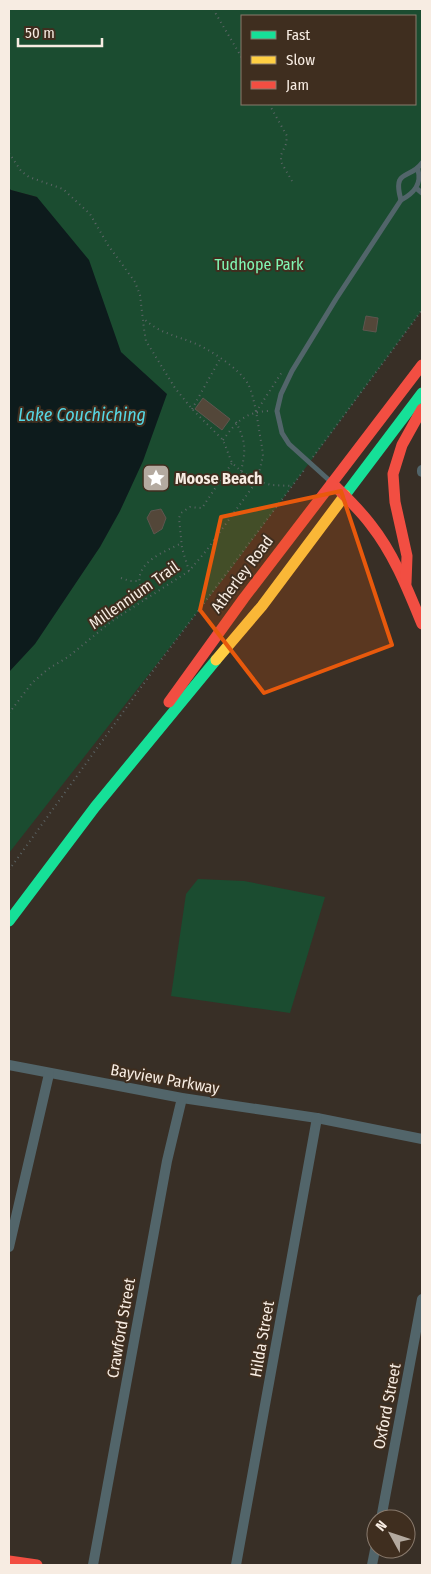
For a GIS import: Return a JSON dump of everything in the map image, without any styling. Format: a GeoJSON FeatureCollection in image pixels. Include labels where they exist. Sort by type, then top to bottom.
{"type":"FeatureCollection","features":[{"type":"Feature","properties":{"kind":"main road","name":"Atherley Road"},"geometry":{"type":"LineString","coordinates":[[9,921],[95,807],[244,598],[422,365]]}},
{"type":"Feature","properties":{"kind":"main road","name":"Atherley Road"},"geometry":{"type":"LineString","coordinates":[[95,807],[262,606],[422,393]]}},
{"type":"Feature","properties":{"kind":"main road"},"geometry":{"type":"LineString","coordinates":[[406,584],[406,555],[395,499],[393,477],[402,446],[422,409]]}},
{"type":"Feature","properties":{"kind":"main road"},"geometry":{"type":"LineString","coordinates":[[332,483],[372,526],[406,584],[422,624]]}},
{"type":"Feature","properties":{"kind":"main road"},"geometry":{"type":"LineString","coordinates":[[9,1561],[37,1565]]}},
{"type":"Feature","properties":{"kind":"street","name":"Bayview Parkway"},"geometry":{"type":"LineString","coordinates":[[9,1065],[182,1098],[317,1118],[422,1139]]}},
{"type":"Feature","properties":{"kind":"street"},"geometry":{"type":"LineString","coordinates":[[9,1247],[49,1074]]}},
{"type":"Feature","properties":{"kind":"street","name":"Crawford Street"},"geometry":{"type":"LineString","coordinates":[[93,1565],[167,1161],[182,1098]]}},
{"type":"Feature","properties":{"kind":"street","name":"Hilda Street"},"geometry":{"type":"LineString","coordinates":[[236,1565],[317,1118]]}},
{"type":"Feature","properties":{"kind":"street","name":"Oxford Street"},"geometry":{"type":"LineString","coordinates":[[383,1509],[422,1299]]}},
{"type":"Feature","properties":{"kind":"lane"},"geometry":{"type":"LineString","coordinates":[[332,483],[289,444],[282,433],[277,411],[281,394],[292,371],[336,299],[401,200],[413,193],[416,188],[418,170],[422,163]]}},
{"type":"Feature","properties":{"kind":"lane"},"geometry":{"type":"LineString","coordinates":[[401,200],[398,190],[401,179],[405,174],[418,170]]}},
{"type":"Feature","properties":{"kind":"lane"},"geometry":{"type":"LineString","coordinates":[[416,188],[422,193]]}},
{"type":"Feature","properties":{"kind":"path"},"geometry":{"type":"LineString","coordinates":[[213,9],[241,56]]}},
{"type":"Feature","properties":{"kind":"path"},"geometry":{"type":"LineString","coordinates":[[270,105],[287,136],[281,155],[281,162],[292,181]]}},
{"type":"Feature","properties":{"kind":"path"},"geometry":{"type":"LineString","coordinates":[[9,153],[21,171],[29,177],[63,189],[90,214],[108,245],[135,282],[140,295],[146,341],[175,388],[192,409],[223,440],[232,463],[241,472],[258,480],[271,484],[292,486]]}},
{"type":"Feature","properties":{"kind":"path"},"geometry":{"type":"LineString","coordinates":[[9,870],[154,668],[422,310]]}},
{"type":"Feature","properties":{"kind":"path","name":"Millennium Trail"},"geometry":{"type":"LineString","coordinates":[[9,713],[32,683],[48,669],[68,657],[112,621],[189,571],[258,480],[262,447],[256,412],[248,383],[221,358],[196,344],[159,331],[143,318]]}},
{"type":"Feature","properties":{"kind":"path"},"geometry":{"type":"LineString","coordinates":[[192,409],[221,358]]}},
{"type":"Feature","properties":{"kind":"path"},"geometry":{"type":"LineString","coordinates":[[223,440],[236,422],[256,412],[277,411]]}},
{"type":"Feature","properties":{"kind":"path"},"geometry":{"type":"LineString","coordinates":[[236,422],[244,439],[245,446],[241,472]]}},
{"type":"Feature","properties":{"kind":"path"},"geometry":{"type":"LineString","coordinates":[[189,571],[182,543],[179,518],[190,507],[202,508],[232,463]]}},
{"type":"Feature","properties":{"kind":"path"},"geometry":{"type":"LineString","coordinates":[[146,599],[140,585],[143,568],[149,561],[182,543]]}},
{"type":"Feature","properties":{"kind":"path"},"geometry":{"type":"LineString","coordinates":[[121,578],[130,581],[140,581]]}},
{"type":"Feature","properties":{"kind":"highlighted area"},"geometry":{"type":"Polygon","coordinates":[[[341,491],[392,645],[264,693],[200,610],[221,517],[341,491]]]}},
{"type":"Feature","properties":{"kind":"green space","name":"Tudhope Park"},"geometry":{"type":"Polygon","coordinates":[[[9,9],[422,9],[422,310],[225,577],[9,853],[9,529],[37,197],[10,190],[9,9]]]}},
{"type":"Feature","properties":{"kind":"green space"},"geometry":{"type":"Polygon","coordinates":[[[198,879],[244,881],[325,897],[290,1013],[171,996],[186,894],[198,879]]]}},
{"type":"Feature","properties":{"kind":"water","name":"Lake Couchiching"},"geometry":{"type":"Polygon","coordinates":[[[9,188],[37,197],[89,260],[121,352],[167,394],[143,461],[120,511],[100,547],[35,644],[9,672],[9,188]]]}},
{"type":"Feature","properties":{"kind":"building"},"geometry":{"type":"Polygon","coordinates":[[[366,316],[378,318],[376,332],[363,330],[366,316]]]}},
{"type":"Feature","properties":{"kind":"building"},"geometry":{"type":"Polygon","coordinates":[[[203,398],[230,419],[222,430],[195,409],[203,398]]]}},
{"type":"Feature","properties":{"kind":"building"},"geometry":{"type":"Polygon","coordinates":[[[161,509],[166,518],[162,529],[154,534],[147,518],[151,511],[161,509]]]}},
{"type":"Feature","properties":{"kind":"traffic: fast"},"geometry":{"type":"LineString","coordinates":[[345,495],[422,393]]}},
{"type":"Feature","properties":{"kind":"traffic: fast"},"geometry":{"type":"LineString","coordinates":[[9,921],[95,807],[216,660]]}},
{"type":"Feature","properties":{"kind":"traffic: slow"},"geometry":{"type":"LineString","coordinates":[[216,660],[262,606],[345,495]]}},
{"type":"Feature","properties":{"kind":"traffic: jam"},"geometry":{"type":"LineString","coordinates":[[422,365],[332,483],[362,514],[387,548],[422,624]]}},
{"type":"Feature","properties":{"kind":"traffic: jam"},"geometry":{"type":"LineString","coordinates":[[406,583],[407,556],[395,502],[393,474],[402,445],[422,409]]}},
{"type":"Feature","properties":{"kind":"traffic: jam"},"geometry":{"type":"LineString","coordinates":[[169,702],[244,598],[332,483]]}},
{"type":"Feature","properties":{"kind":"traffic: jam"},"geometry":{"type":"LineString","coordinates":[[9,1561],[37,1565]]}},
{"type":"Feature","properties":{"kind":"place","name":"Moose Beach"},"geometry":{"type":"Point","coordinates":[156,478]}}]}
